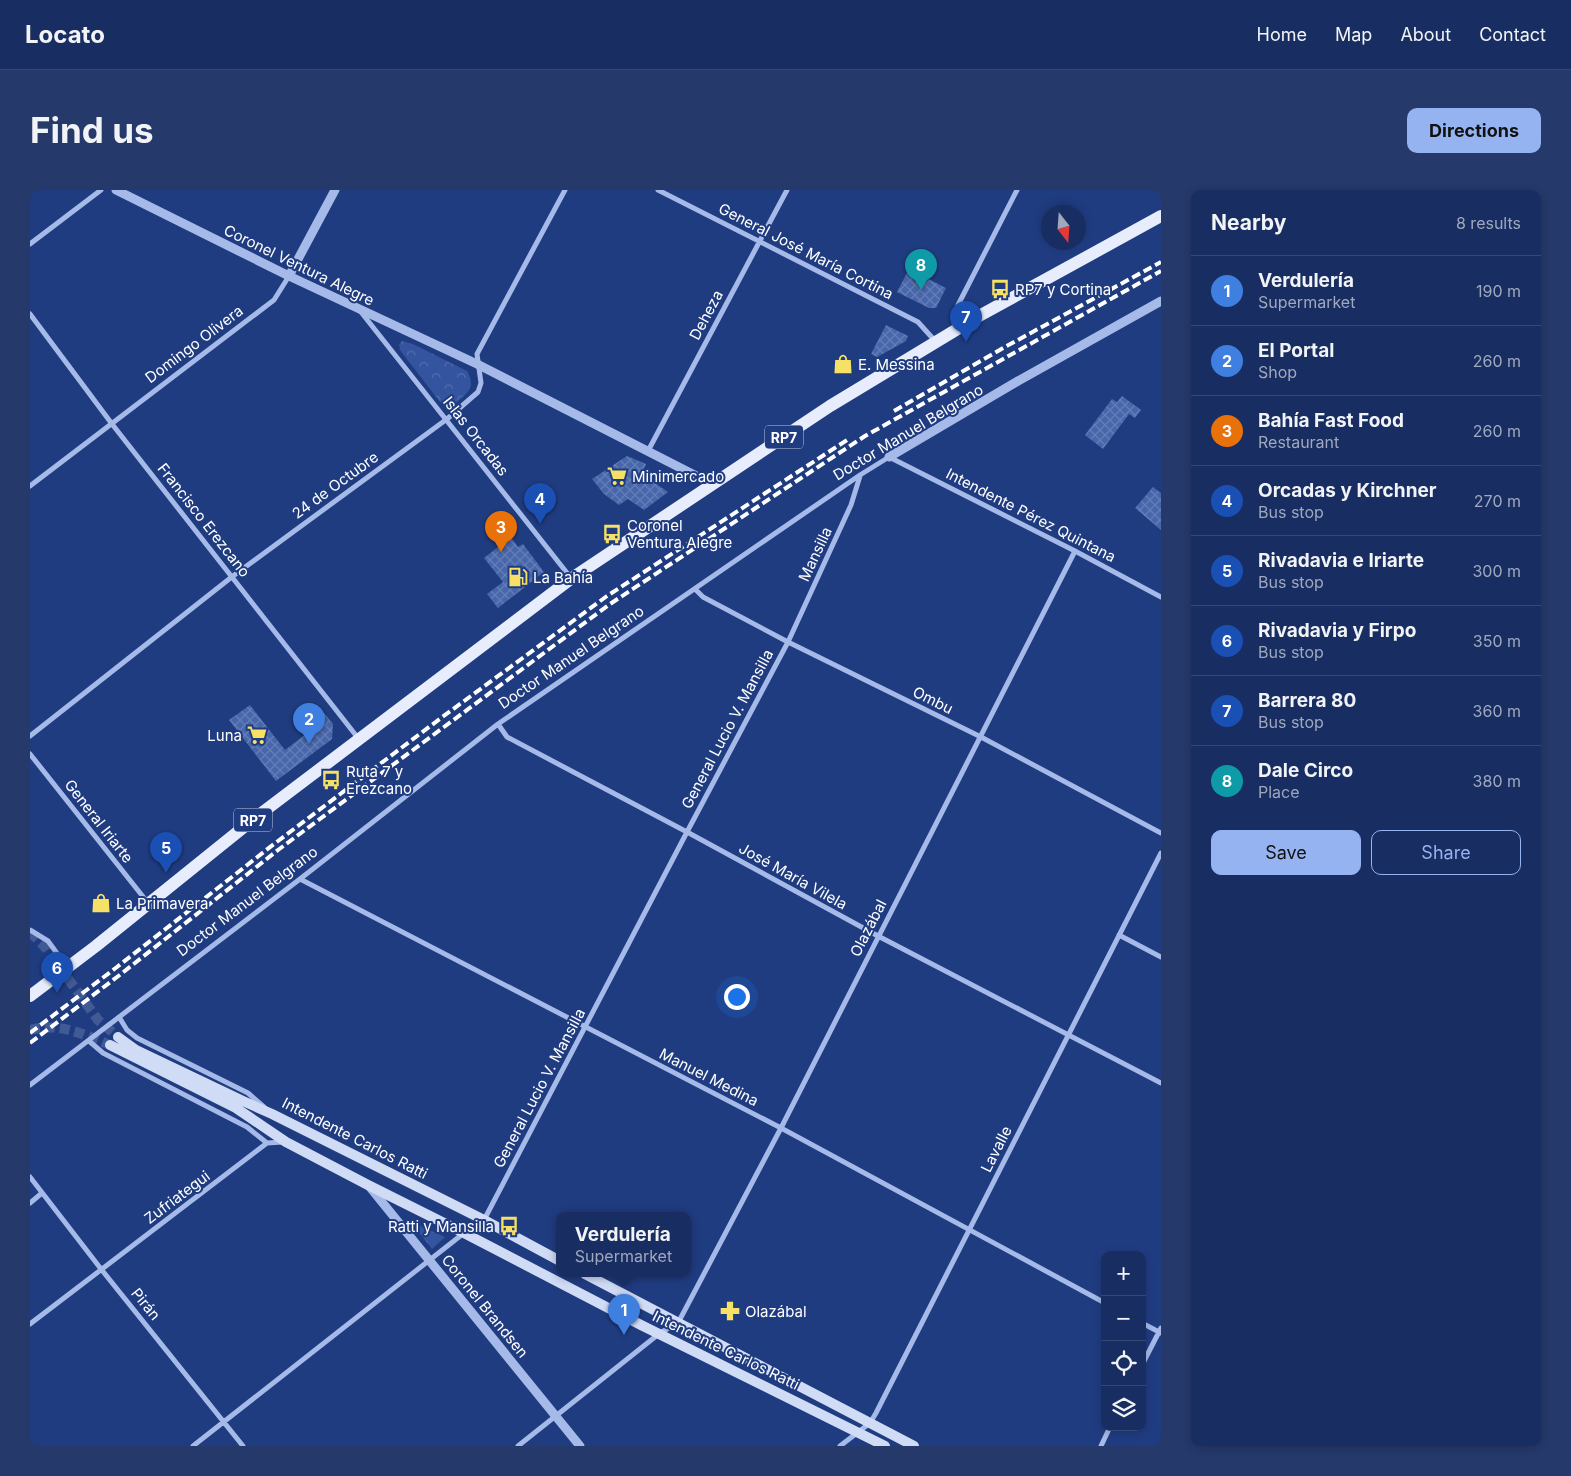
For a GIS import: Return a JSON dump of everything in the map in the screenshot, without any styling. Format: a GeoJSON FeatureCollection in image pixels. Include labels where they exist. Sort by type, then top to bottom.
{"type":"FeatureCollection","features":[{"type":"Feature","properties":{"kind":"main road","name":"RP7"},"geometry":{"type":"LineString","coordinates":[[30,996],[255,818],[572,578],[830,406],[960,328],[1161,216]]}},
{"type":"Feature","properties":{"kind":"main road","name":"Intendente Carlos Ratti"},"geometry":{"type":"LineString","coordinates":[[556,1259],[484,1220],[272,1114],[114,1041],[236,1108],[286,1142],[660,1334],[885,1446]]}},
{"type":"Feature","properties":{"kind":"main road","name":"Intendente Carlos Ratti"},"geometry":{"type":"LineString","coordinates":[[591,1277],[914,1446]]}},
{"type":"Feature","properties":{"kind":"street"},"geometry":{"type":"LineString","coordinates":[[30,244],[101,190]]}},
{"type":"Feature","properties":{"kind":"street","name":"Coronel Ventura Alegre"},"geometry":{"type":"LineString","coordinates":[[116,190],[289,276],[477,364],[712,484]]}},
{"type":"Feature","properties":{"kind":"street","name":"Domingo Olivera"},"geometry":{"type":"LineString","coordinates":[[30,486],[274,300],[335,190]]}},
{"type":"Feature","properties":{"kind":"street","name":"24 de Octubre"},"geometry":{"type":"LineString","coordinates":[[30,736],[233,576],[447,419],[478,392],[480,383],[477,354],[565,190]]}},
{"type":"Feature","properties":{"kind":"street","name":"General José María Cortina"},"geometry":{"type":"LineString","coordinates":[[658,190],[918,322],[937,342]]}},
{"type":"Feature","properties":{"kind":"street","name":"Deheza"},"geometry":{"type":"LineString","coordinates":[[648,451],[787,190]]}},
{"type":"Feature","properties":{"kind":"street"},"geometry":{"type":"LineString","coordinates":[[960,328],[958,305],[1017,190]]}},
{"type":"Feature","properties":{"kind":"street"},"geometry":{"type":"LineString","coordinates":[[1143,225],[1161,224]]}},
{"type":"Feature","properties":{"kind":"street","name":"Doctor Manuel Belgrano"},"geometry":{"type":"LineString","coordinates":[[30,1085],[300,879],[498,724],[860,475],[1010,386],[1161,301]]}},
{"type":"Feature","properties":{"kind":"street","name":"Islas Orcadas"},"geometry":{"type":"LineString","coordinates":[[360,309],[572,578]]}},
{"type":"Feature","properties":{"kind":"street","name":"Francisco Erezcano"},"geometry":{"type":"LineString","coordinates":[[30,314],[112,424],[360,740]]}},
{"type":"Feature","properties":{"kind":"street","name":"Intendente Pérez Quintana"},"geometry":{"type":"LineString","coordinates":[[890,457],[1161,597]]}},
{"type":"Feature","properties":{"kind":"street","name":"Mansilla"},"geometry":{"type":"LineString","coordinates":[[788,642],[851,505],[860,475]]}},
{"type":"Feature","properties":{"kind":"street","name":"Olazábal"},"geometry":{"type":"LineString","coordinates":[[678,1323],[780,1128],[1075,551]]}},
{"type":"Feature","properties":{"kind":"street","name":"Ombu"},"geometry":{"type":"LineString","coordinates":[[695,589],[703,597],[788,642],[980,737],[1161,833]]}},
{"type":"Feature","properties":{"kind":"street","name":"General Lucio V. Mansilla"},"geometry":{"type":"LineString","coordinates":[[193,1446],[464,1233],[484,1220],[788,642]]}},
{"type":"Feature","properties":{"kind":"street","name":"José María Vilela"},"geometry":{"type":"LineString","coordinates":[[498,724],[507,737],[878,936],[1161,1083]]}},
{"type":"Feature","properties":{"kind":"street","name":"General Iriarte"},"geometry":{"type":"LineString","coordinates":[[30,754],[148,903]]}},
{"type":"Feature","properties":{"kind":"street","name":"Lavalle"},"geometry":{"type":"LineString","coordinates":[[840,1446],[870,1423],[1161,853]]}},
{"type":"Feature","properties":{"kind":"street","name":"Manuel Medina"},"geometry":{"type":"LineString","coordinates":[[300,879],[780,1128],[1101,1301]]}},
{"type":"Feature","properties":{"kind":"street"},"geometry":{"type":"LineString","coordinates":[[30,930],[48,942],[68,967]]}},
{"type":"Feature","properties":{"kind":"street"},"geometry":{"type":"LineString","coordinates":[[1120,935],[1161,957]]}},
{"type":"Feature","properties":{"kind":"street","name":"Intendente Carlos Ratti"},"geometry":{"type":"LineString","coordinates":[[118,1017],[127,1030],[137,1038],[248,1093],[272,1114]]}},
{"type":"Feature","properties":{"kind":"street"},"geometry":{"type":"LineString","coordinates":[[88,1041],[103,1053],[247,1127],[268,1143],[286,1142]]}},
{"type":"Feature","properties":{"kind":"street","name":"Zufriategui"},"geometry":{"type":"LineString","coordinates":[[30,1324],[268,1143]]}},
{"type":"Feature","properties":{"kind":"street","name":"Pirán"},"geometry":{"type":"LineString","coordinates":[[30,1177],[243,1446]]}},
{"type":"Feature","properties":{"kind":"street","name":"Coronel Brandsen"},"geometry":{"type":"LineString","coordinates":[[368,1185],[580,1446]]}},
{"type":"Feature","properties":{"kind":"street"},"geometry":{"type":"LineString","coordinates":[[30,1203],[42,1193]]}},
{"type":"Feature","properties":{"kind":"street"},"geometry":{"type":"LineString","coordinates":[[518,1446],[660,1334],[678,1323]]}},
{"type":"Feature","properties":{"kind":"street"},"geometry":{"type":"LineString","coordinates":[[1146,1325],[1160,1331],[1146,1357]]}},
{"type":"Feature","properties":{"kind":"street"},"geometry":{"type":"LineString","coordinates":[[1101,1446],[1108,1431]]}},
{"type":"Feature","properties":{"kind":"green space"},"geometry":{"type":"Polygon","coordinates":[[[402,341],[413,344],[467,371],[471,380],[468,391],[452,405],[440,402],[400,350],[399,344],[402,341]]]}},
{"type":"Feature","properties":{"kind":"green space"},"geometry":{"type":"Polygon","coordinates":[[[411,1222],[445,1237],[432,1249],[411,1222]]]}},
{"type":"Feature","properties":{"kind":"building"},"geometry":{"type":"Polygon","coordinates":[[[909,269],[946,288],[936,308],[929,308],[897,292],[909,269]]]}},
{"type":"Feature","properties":{"kind":"building"},"geometry":{"type":"Polygon","coordinates":[[[886,325],[908,336],[906,341],[877,357],[871,354],[886,325]]]}},
{"type":"Feature","properties":{"kind":"building"},"geometry":{"type":"Polygon","coordinates":[[[1122,396],[1141,410],[1135,418],[1129,414],[1103,449],[1085,435],[1112,399],[1117,402],[1122,396]]]}},
{"type":"Feature","properties":{"kind":"building"},"geometry":{"type":"Polygon","coordinates":[[[627,456],[646,464],[642,474],[668,492],[644,510],[628,499],[619,505],[604,494],[592,479],[627,456]]]}},
{"type":"Feature","properties":{"kind":"building"},"geometry":{"type":"Polygon","coordinates":[[[1153,487],[1161,493],[1161,530],[1135,508],[1153,487]]]}},
{"type":"Feature","properties":{"kind":"building","name":"La Bahía"},"geometry":{"type":"Polygon","coordinates":[[[511,537],[518,547],[523,544],[544,572],[498,608],[487,594],[503,582],[484,558],[511,537]]]}},
{"type":"Feature","properties":{"kind":"building","name":"Luna"},"geometry":{"type":"Polygon","coordinates":[[[250,705],[285,750],[318,725],[314,720],[324,713],[333,724],[332,739],[276,781],[229,720],[250,705]]]}},
{"type":"Feature","properties":{"kind":"tunnel"},"geometry":{"type":"LineString","coordinates":[[30,932],[45,947],[98,1020],[118,1037]]}},
{"type":"Feature","properties":{"kind":"tunnel"},"geometry":{"type":"LineString","coordinates":[[30,1030],[51,1027],[61,1028],[80,1033],[110,1045]]}},
{"type":"Feature","properties":{"kind":"railway"},"geometry":{"type":"LineString","coordinates":[[894,411],[1005,347],[1161,262]]}},
{"type":"Feature","properties":{"kind":"railway"},"geometry":{"type":"LineString","coordinates":[[30,1043],[278,850],[610,604],[865,436],[1161,271]]}},
{"type":"Feature","properties":{"kind":"railway"},"geometry":{"type":"LineString","coordinates":[[30,1033],[274,844],[607,596],[847,440]]}},
{"type":"Feature","properties":{"kind":"place","name":"RP7 y Cortina"},"geometry":{"type":"Point","coordinates":[1000,289]}},
{"type":"Feature","properties":{"kind":"place","name":"Dale Circo"},"geometry":{"type":"Point","coordinates":[921,290]}},
{"type":"Feature","properties":{"kind":"place","name":"Barrera 80"},"geometry":{"type":"Point","coordinates":[966,342]}},
{"type":"Feature","properties":{"kind":"place","name":"E. Messina"},"geometry":{"type":"Point","coordinates":[843,364]}},
{"type":"Feature","properties":{"kind":"place","name":"Minimercado"},"geometry":{"type":"Point","coordinates":[617,476]}},
{"type":"Feature","properties":{"kind":"place","name":"Orcadas y Kirchner"},"geometry":{"type":"Point","coordinates":[540,524]}},
{"type":"Feature","properties":{"kind":"place","name":"Coronel Ventura Alegre"},"geometry":{"type":"Point","coordinates":[612,534]}},
{"type":"Feature","properties":{"kind":"place","name":"Bahía Fast Food"},"geometry":{"type":"Point","coordinates":[501,552]}},
{"type":"Feature","properties":{"kind":"place","name":"La Bahía"},"geometry":{"type":"Point","coordinates":[518,577]}},
{"type":"Feature","properties":{"kind":"place","name":"Luna"},"geometry":{"type":"Point","coordinates":[257,735]}},
{"type":"Feature","properties":{"kind":"place","name":"El Portal"},"geometry":{"type":"Point","coordinates":[309,744]}},
{"type":"Feature","properties":{"kind":"place","name":"Ruta 7 y Erezcano"},"geometry":{"type":"Point","coordinates":[331,780]}},
{"type":"Feature","properties":{"kind":"place","name":"Rivadavia e Iriarte"},"geometry":{"type":"Point","coordinates":[166,873]}},
{"type":"Feature","properties":{"kind":"place","name":"La Primavera"},"geometry":{"type":"Point","coordinates":[101,903]}},
{"type":"Feature","properties":{"kind":"place","name":"Rivadavia y Firpo"},"geometry":{"type":"Point","coordinates":[57,993]}},
{"type":"Feature","properties":{"kind":"place","name":"Ratti y Mansilla"},"geometry":{"type":"Point","coordinates":[509,1226]}},
{"type":"Feature","properties":{"kind":"place","name":"Olazábal"},"geometry":{"type":"Point","coordinates":[730,1311]}},
{"type":"Feature","properties":{"kind":"place","name":"Verdulería"},"geometry":{"type":"Point","coordinates":[624,1335]}}]}
